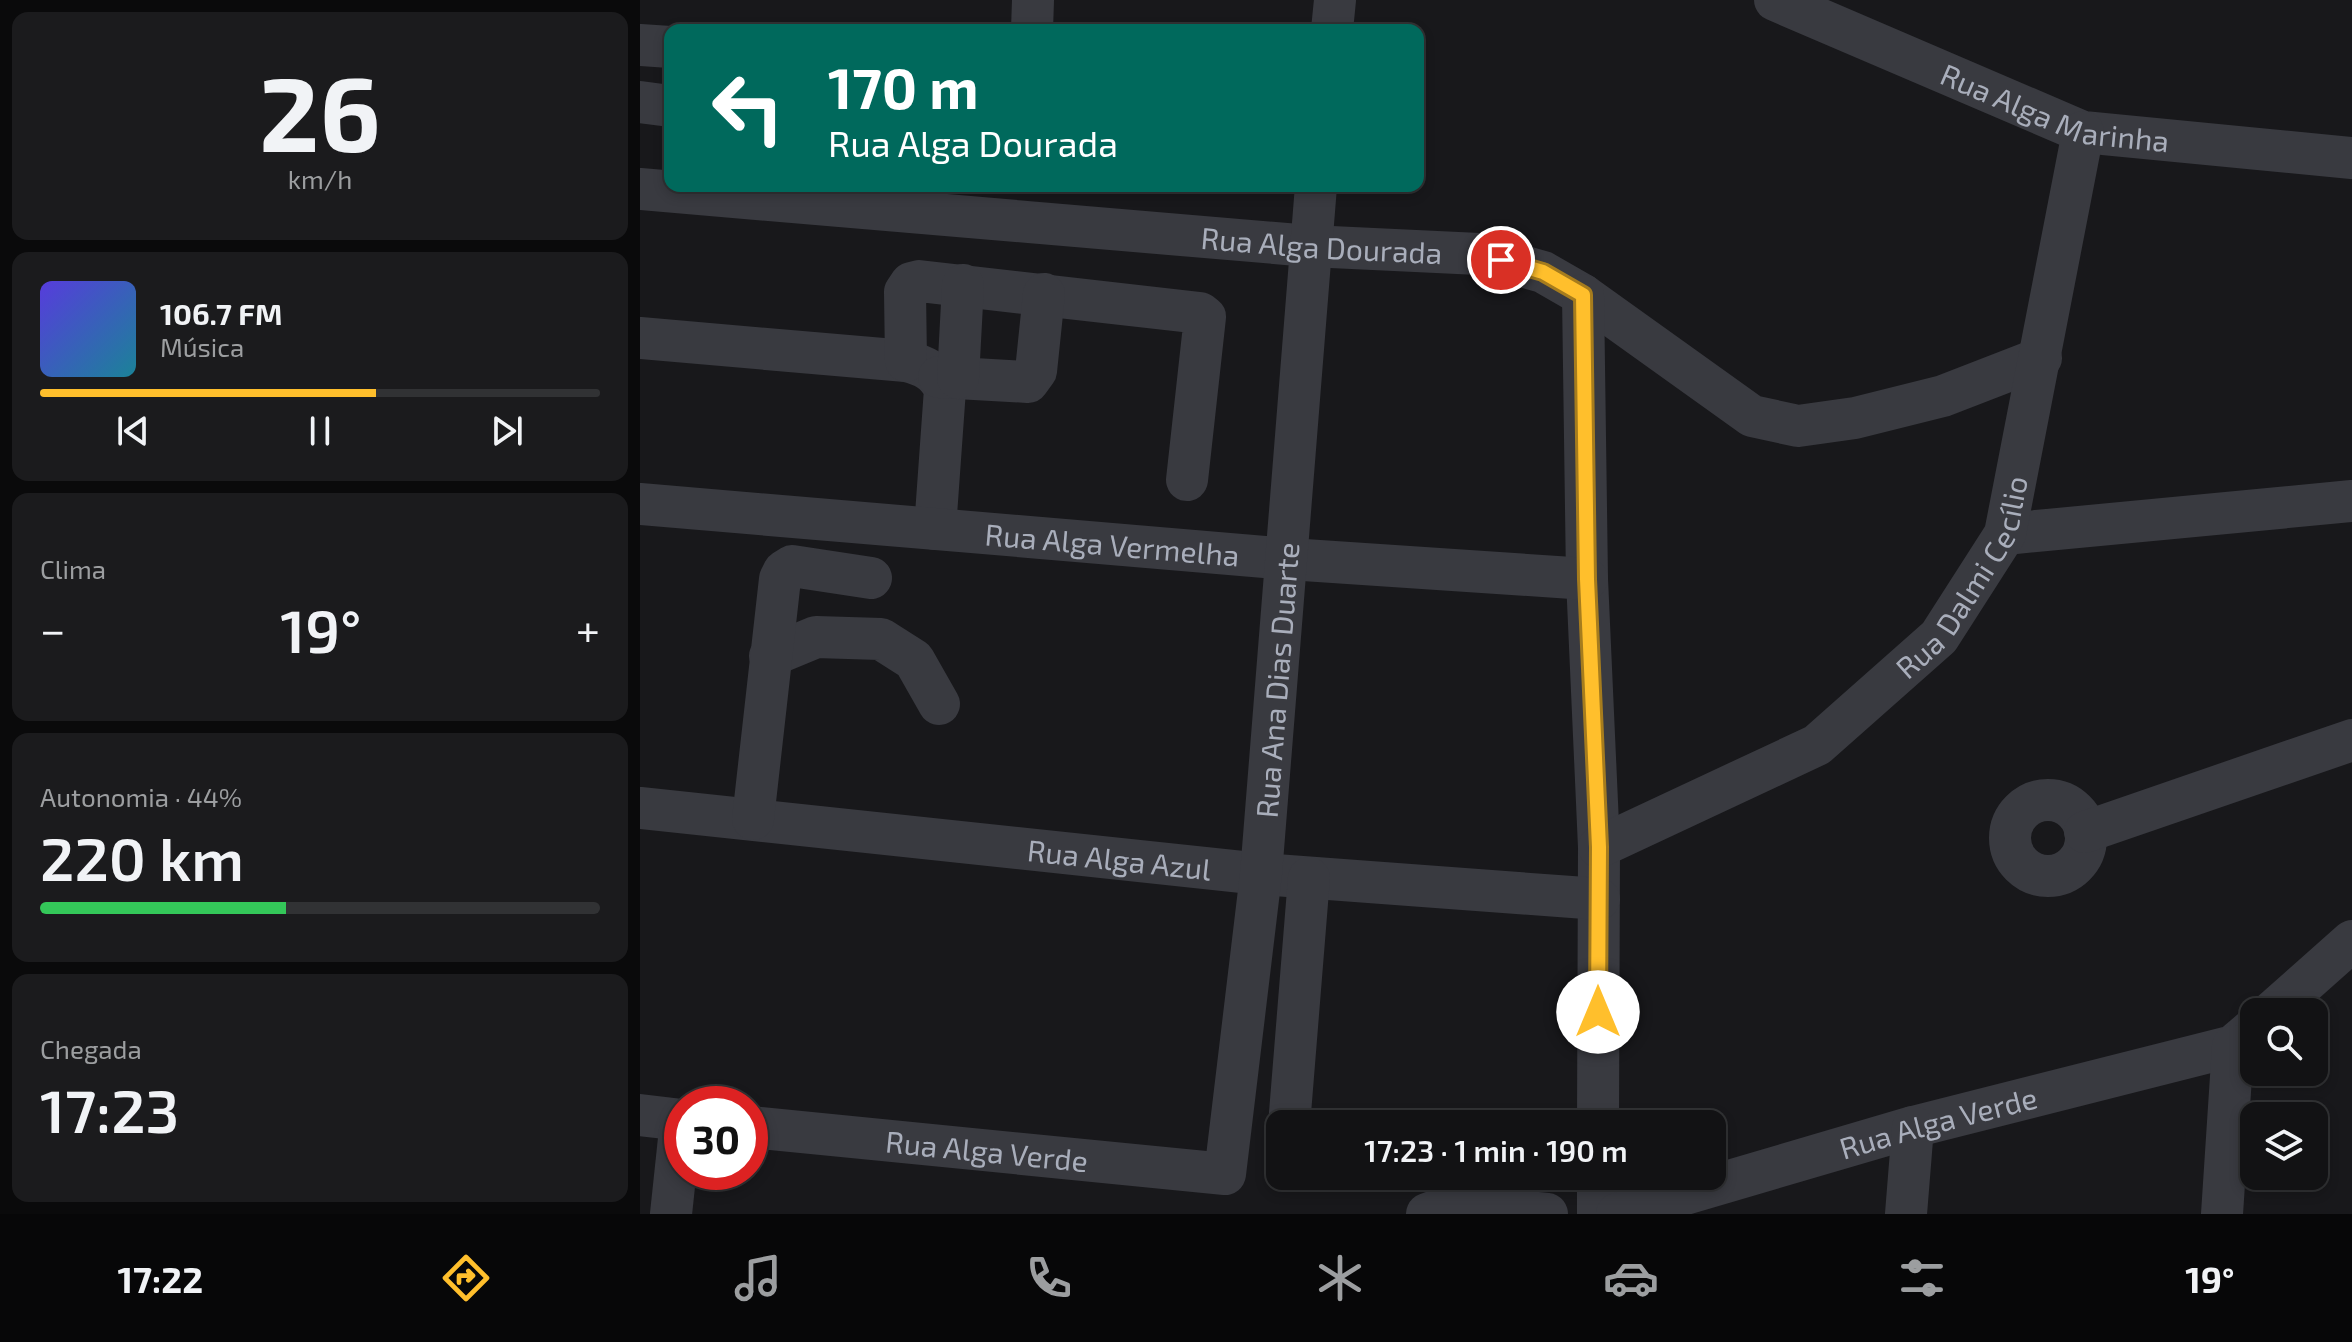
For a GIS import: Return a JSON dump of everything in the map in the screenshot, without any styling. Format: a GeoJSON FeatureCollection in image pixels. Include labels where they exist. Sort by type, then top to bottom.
{"type":"FeatureCollection","features":[{"type":"Feature","properties":{"kind":"street"},"geometry":{"type":"LineString","coordinates":[[1032,24],[1033,0]]}},
{"type":"Feature","properties":{"kind":"street"},"geometry":{"type":"LineString","coordinates":[[1333,24],[1335,0]]}},
{"type":"Feature","properties":{"kind":"street","name":"Rua Alga Marinha"},"geometry":{"type":"LineString","coordinates":[[1775,0],[2083,132],[2352,158]]}},
{"type":"Feature","properties":{"kind":"street"},"geometry":{"type":"LineString","coordinates":[[640,45],[664,47]]}},
{"type":"Feature","properties":{"kind":"street"},"geometry":{"type":"LineString","coordinates":[[640,102],[664,105]]}},
{"type":"Feature","properties":{"kind":"street","name":"Rua Dalmi Cecílio"},"geometry":{"type":"LineString","coordinates":[[1599,847],[1817,745],[1939,637],[2005,534],[2083,132]]}},
{"type":"Feature","properties":{"kind":"street","name":"Rua Alga Dourada"},"geometry":{"type":"LineString","coordinates":[[640,189],[664,191]]}},
{"type":"Feature","properties":{"kind":"street","name":"Rua Alga Dourada"},"geometry":{"type":"LineString","coordinates":[[675,192],[1310,246],[1479,254],[1543,272],[1583,295],[1752,416],[1798,426],[1855,418],[1943,396],[2041,358]]}},
{"type":"Feature","properties":{"kind":"street","name":"Rua Ana Dias Duarte"},"geometry":{"type":"LineString","coordinates":[[1225,1174],[1261,874],[1289,559],[1315,192]]}},
{"type":"Feature","properties":{"kind":"street"},"geometry":{"type":"LineString","coordinates":[[935,529],[945,389],[934,372],[905,292],[911,283],[963,285],[1192,310],[1205,317],[1187,480]]}},
{"type":"Feature","properties":{"kind":"street"},"geometry":{"type":"LineString","coordinates":[[934,372],[963,285]]}},
{"type":"Feature","properties":{"kind":"street"},"geometry":{"type":"LineString","coordinates":[[640,338],[1028,382],[1034,377],[1044,294]]}},
{"type":"Feature","properties":{"kind":"street"},"geometry":{"type":"LineString","coordinates":[[1583,295],[1587,579],[1599,847],[1598,1110]]}},
{"type":"Feature","properties":{"kind":"street"},"geometry":{"type":"LineString","coordinates":[[2005,534],[2352,501]]}},
{"type":"Feature","properties":{"kind":"street","name":"Rua Alga Vermelha"},"geometry":{"type":"LineString","coordinates":[[640,504],[1289,559],[1587,579]]}},
{"type":"Feature","properties":{"kind":"street"},"geometry":{"type":"LineString","coordinates":[[753,819],[770,656],[784,571],[792,566],[871,578]]}},
{"type":"Feature","properties":{"kind":"street"},"geometry":{"type":"LineString","coordinates":[[770,656],[816,637],[881,639],[914,660],[939,704]]}},
{"type":"Feature","properties":{"kind":"street"},"geometry":{"type":"LineString","coordinates":[[2085,832],[2352,740]]}},
{"type":"Feature","properties":{"kind":"street","name":"Rua Alga Azul"},"geometry":{"type":"LineString","coordinates":[[640,808],[1261,874],[1599,899]]}},
{"type":"Feature","properties":{"kind":"street"},"geometry":{"type":"LineString","coordinates":[[1290,1110],[1309,878]]}},
{"type":"Feature","properties":{"kind":"street"},"geometry":{"type":"LineString","coordinates":[[2288,998],[2352,941]]}},
{"type":"Feature","properties":{"kind":"street","name":"Rua Alga Verde"},"geometry":{"type":"LineString","coordinates":[[1617,1214],[1913,1127],[2240,1038]]}},
{"type":"Feature","properties":{"kind":"street"},"geometry":{"type":"LineString","coordinates":[[2222,1214],[2240,1069]]}},
{"type":"Feature","properties":{"kind":"street"},"geometry":{"type":"LineString","coordinates":[[640,1115],[664,1118]]}},
{"type":"Feature","properties":{"kind":"street"},"geometry":{"type":"LineString","coordinates":[[1906,1214],[1913,1127]]}},
{"type":"Feature","properties":{"kind":"street","name":"Rua Alga Verde"},"geometry":{"type":"LineString","coordinates":[[768,1129],[1225,1174]]}},
{"type":"Feature","properties":{"kind":"street"},"geometry":{"type":"LineString","coordinates":[[671,1214],[674,1190]]}},
{"type":"Feature","properties":{"kind":"street"},"geometry":{"type":"LineString","coordinates":[[1598,1190],[1598,1214]]}},
{"type":"Feature","properties":{"kind":"street"},"geometry":{"type":"LineString","coordinates":[[1441,1209],[1547,1214]]}},
{"type":"Feature","properties":{"kind":"route"},"geometry":{"type":"LineString","coordinates":[[1501,260],[1543,272],[1583,295],[1587,579],[1599,847],[1598,1012]]}}]}
